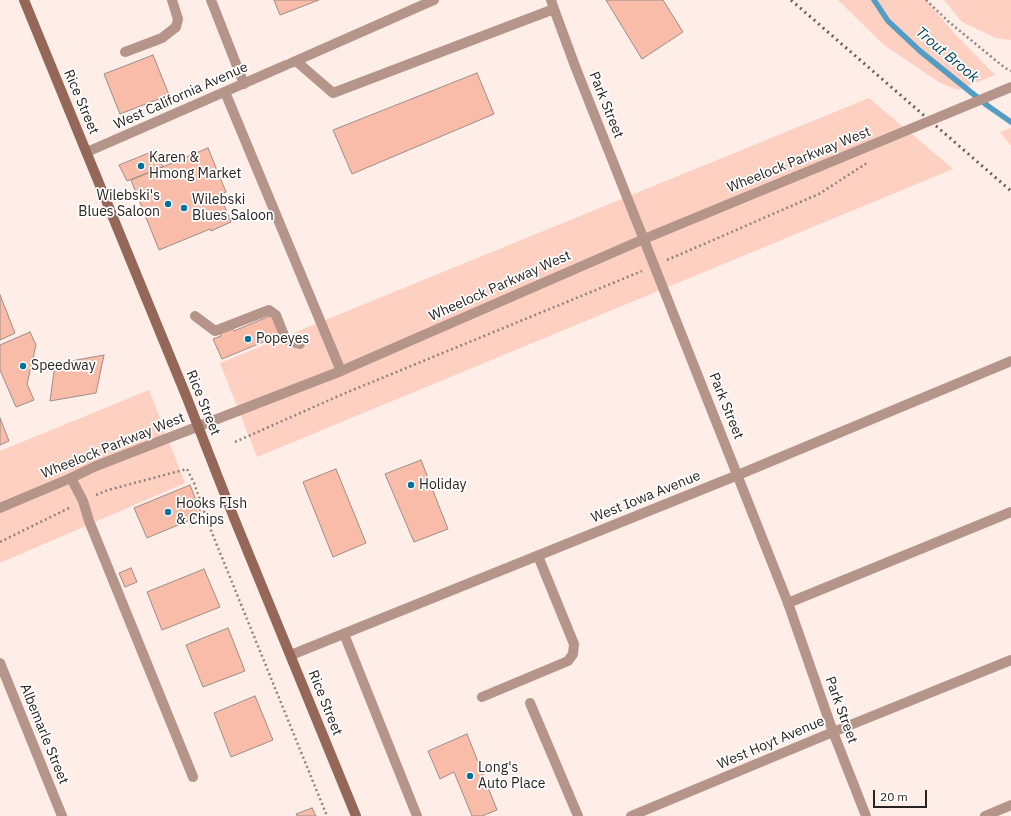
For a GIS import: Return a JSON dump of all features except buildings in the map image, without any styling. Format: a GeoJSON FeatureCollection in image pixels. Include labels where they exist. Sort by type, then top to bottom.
{"type":"FeatureCollection","features":[{"type":"Feature","properties":{"kind":"main road","name":"Rice Street"},"geometry":{"type":"LineString","coordinates":[[24,0],[356,816]]}},
{"type":"Feature","properties":{"kind":"street"},"geometry":{"type":"LineString","coordinates":[[125,52],[162,38],[176,27],[178,19],[172,0]]}},
{"type":"Feature","properties":{"kind":"street"},"geometry":{"type":"LineString","coordinates":[[211,0],[244,84]]}},
{"type":"Feature","properties":{"kind":"street","name":"West California Avenue"},"geometry":{"type":"LineString","coordinates":[[87,152],[434,0]]}},
{"type":"Feature","properties":{"kind":"street"},"geometry":{"type":"LineString","coordinates":[[296,61],[333,93],[553,4]]}},
{"type":"Feature","properties":{"kind":"street","name":"Park Street"},"geometry":{"type":"LineString","coordinates":[[553,4],[576,66],[788,603],[833,732],[866,816]]}},
{"type":"Feature","properties":{"kind":"street","name":"Wheelock Parkway West"},"geometry":{"type":"LineString","coordinates":[[0,508],[96,466],[341,371],[644,239],[1011,87]]}},
{"type":"Feature","properties":{"kind":"street"},"geometry":{"type":"LineString","coordinates":[[225,92],[341,371]]}},
{"type":"Feature","properties":{"kind":"street"},"geometry":{"type":"LineString","coordinates":[[196,316],[215,331],[269,310],[276,315],[286,340],[300,344]]}},
{"type":"Feature","properties":{"kind":"street","name":"West Iowa Avenue"},"geometry":{"type":"LineString","coordinates":[[291,655],[738,475],[1011,361]]}},
{"type":"Feature","properties":{"kind":"street"},"geometry":{"type":"LineString","coordinates":[[71,478],[83,501],[89,521],[193,777]]}},
{"type":"Feature","properties":{"kind":"street"},"geometry":{"type":"LineString","coordinates":[[788,603],[1011,512]]}},
{"type":"Feature","properties":{"kind":"street"},"geometry":{"type":"LineString","coordinates":[[482,697],[568,661],[573,654],[574,644],[538,556]]}},
{"type":"Feature","properties":{"kind":"street"},"geometry":{"type":"LineString","coordinates":[[344,634],[417,816]]}},
{"type":"Feature","properties":{"kind":"street","name":"West Hoyt Avenue"},"geometry":{"type":"LineString","coordinates":[[631,816],[1011,660]]}},
{"type":"Feature","properties":{"kind":"street","name":"Albemarle Street"},"geometry":{"type":"LineString","coordinates":[[0,663],[62,816]]}},
{"type":"Feature","properties":{"kind":"street"},"geometry":{"type":"LineString","coordinates":[[530,703],[578,816]]}},
{"type":"Feature","properties":{"kind":"street"},"geometry":{"type":"LineString","coordinates":[[986,816],[1011,805]]}},
{"type":"Feature","properties":{"kind":"path"},"geometry":{"type":"LineString","coordinates":[[926,0],[949,22],[999,64],[1011,71]]}},
{"type":"Feature","properties":{"kind":"path"},"geometry":{"type":"LineString","coordinates":[[235,442],[343,394],[655,266],[819,194],[872,160]]}},
{"type":"Feature","properties":{"kind":"path"},"geometry":{"type":"LineString","coordinates":[[187,469],[194,483],[210,528],[328,816]]}},
{"type":"Feature","properties":{"kind":"shaded area"},"geometry":{"type":"Polygon","coordinates":[[[838,0],[926,0],[955,34],[995,75],[958,90],[940,83],[884,45],[838,0]]]}},
{"type":"Feature","properties":{"kind":"shaded area"},"geometry":{"type":"Polygon","coordinates":[[[944,0],[1011,0],[1011,40],[996,38],[962,22],[944,0]]]}},
{"type":"Feature","properties":{"kind":"shaded area"},"geometry":{"type":"Polygon","coordinates":[[[869,98],[953,169],[257,457],[220,363],[869,98]]]}},
{"type":"Feature","properties":{"kind":"shaded area"},"geometry":{"type":"Polygon","coordinates":[[[1011,128],[1011,146],[1000,132],[1011,128]]]}},
{"type":"Feature","properties":{"kind":"shaded area"},"geometry":{"type":"Polygon","coordinates":[[[149,390],[185,483],[0,563],[0,451],[149,390]]]}},
{"type":"Feature","properties":{"kind":"waterway","name":"Trout Brook"},"geometry":{"type":"LineString","coordinates":[[874,0],[888,21],[920,51],[988,106],[1011,122]]}},
{"type":"Feature","properties":{"kind":"railway"},"geometry":{"type":"LineString","coordinates":[[791,0],[1011,191]]}},
{"type":"Feature","properties":{"kind":"place","name":"Karen & Hmong Market"},"geometry":{"type":"Point","coordinates":[141,166]}},
{"type":"Feature","properties":{"kind":"place","name":"Wilebski's Blues Saloon"},"geometry":{"type":"Point","coordinates":[168,204]}},
{"type":"Feature","properties":{"kind":"place","name":"Wilebski Blues Saloon"},"geometry":{"type":"Point","coordinates":[184,208]}},
{"type":"Feature","properties":{"kind":"place","name":"Popeyes"},"geometry":{"type":"Point","coordinates":[248,339]}},
{"type":"Feature","properties":{"kind":"place","name":"Speedway"},"geometry":{"type":"Point","coordinates":[23,366]}},
{"type":"Feature","properties":{"kind":"place","name":"Holiday"},"geometry":{"type":"Point","coordinates":[411,485]}},
{"type":"Feature","properties":{"kind":"place","name":"Hooks FIsh & Chips"},"geometry":{"type":"Point","coordinates":[168,512]}},
{"type":"Feature","properties":{"kind":"place","name":"Long's Auto Place"},"geometry":{"type":"Point","coordinates":[470,776]}}]}
